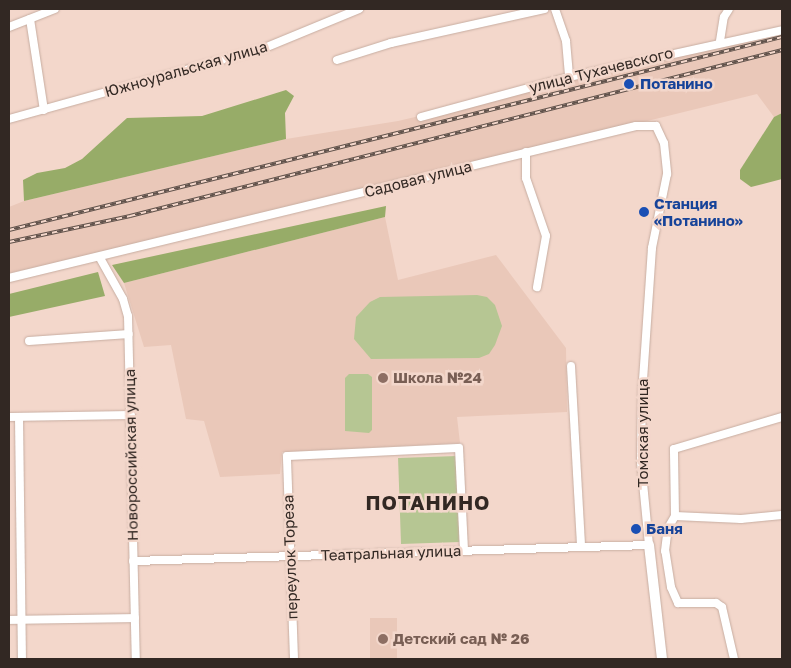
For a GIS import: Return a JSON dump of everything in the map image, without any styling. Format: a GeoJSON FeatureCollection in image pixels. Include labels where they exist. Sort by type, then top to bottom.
{"type":"FeatureCollection","features":[{"type":"Feature","properties":{"kind":"street"},"geometry":{"type":"LineString","coordinates":[[9,28],[54,9]]}},
{"type":"Feature","properties":{"kind":"street","name":"Южноуральская улица"},"geometry":{"type":"LineString","coordinates":[[9,118],[262,49],[359,9]]}},
{"type":"Feature","properties":{"kind":"street"},"geometry":{"type":"LineString","coordinates":[[337,60],[391,42],[544,9]]}},
{"type":"Feature","properties":{"kind":"street"},"geometry":{"type":"LineString","coordinates":[[556,9],[566,41],[569,77]]}},
{"type":"Feature","properties":{"kind":"street"},"geometry":{"type":"LineString","coordinates":[[720,41],[724,17],[729,9]]}},
{"type":"Feature","properties":{"kind":"street"},"geometry":{"type":"LineString","coordinates":[[30,20],[44,110]]}},
{"type":"Feature","properties":{"kind":"street","name":"улица Тухачевского"},"geometry":{"type":"LineString","coordinates":[[422,117],[569,77],[720,41],[782,30]]}},
{"type":"Feature","properties":{"kind":"street","name":"Садовая улица"},"geometry":{"type":"LineString","coordinates":[[9,278],[100,258],[636,126],[656,126],[667,159],[660,207]]}},
{"type":"Feature","properties":{"kind":"street"},"geometry":{"type":"LineString","coordinates":[[526,152],[526,178],[546,236],[537,287]]}},
{"type":"Feature","properties":{"kind":"street","name":"Томская улица"},"geometry":{"type":"LineString","coordinates":[[660,207],[648,291],[642,395],[641,462],[662,659]]}},
{"type":"Feature","properties":{"kind":"street","name":"Новороссийская улица"},"geometry":{"type":"LineString","coordinates":[[100,258],[123,299],[129,334],[136,659]]}},
{"type":"Feature","properties":{"kind":"street"},"geometry":{"type":"LineString","coordinates":[[29,341],[129,334]]}},
{"type":"Feature","properties":{"kind":"street"},"geometry":{"type":"LineString","coordinates":[[571,366],[581,547]]}},
{"type":"Feature","properties":{"kind":"street"},"geometry":{"type":"LineString","coordinates":[[9,417],[132,415]]}},
{"type":"Feature","properties":{"kind":"street"},"geometry":{"type":"LineString","coordinates":[[19,417],[22,659]]}},
{"type":"Feature","properties":{"kind":"street"},"geometry":{"type":"LineString","coordinates":[[734,659],[722,607],[716,603],[678,603],[675,600],[665,551],[668,528],[674,516],[674,450],[782,417]]}},
{"type":"Feature","properties":{"kind":"street","name":"переулок Тореза"},"geometry":{"type":"LineString","coordinates":[[294,659],[287,456],[460,448],[464,550]]}},
{"type":"Feature","properties":{"kind":"street"},"geometry":{"type":"LineString","coordinates":[[674,516],[741,519],[782,515]]}},
{"type":"Feature","properties":{"kind":"street","name":"Театральная улица"},"geometry":{"type":"LineString","coordinates":[[133,560],[649,545]]}},
{"type":"Feature","properties":{"kind":"street"},"geometry":{"type":"LineString","coordinates":[[9,620],[135,618]]}},
{"type":"Feature","properties":{"kind":"shaded area"},"geometry":{"type":"Polygon","coordinates":[[[782,31],[782,113],[774,117],[757,94],[209,229],[9,273],[9,207],[24,201],[286,139],[398,121],[782,31]]]}},
{"type":"Feature","properties":{"kind":"shaded area","name":"Школа №24"},"geometry":{"type":"Polygon","coordinates":[[[385,217],[398,280],[496,255],[566,348],[567,412],[457,417],[460,443],[282,452],[280,474],[220,477],[204,421],[186,419],[171,345],[144,347],[124,283],[385,217]]]}},
{"type":"Feature","properties":{"kind":"shaded area","name":"Детский сад № 26"},"geometry":{"type":"Polygon","coordinates":[[[370,618],[397,618],[397,659],[370,659],[370,618]]]}},
{"type":"Feature","properties":{"kind":"green space"},"geometry":{"type":"Polygon","coordinates":[[[286,90],[294,96],[285,113],[286,139],[24,201],[23,180],[37,173],[65,168],[82,159],[127,118],[202,116],[286,90]]]}},
{"type":"Feature","properties":{"kind":"green space"},"geometry":{"type":"Polygon","coordinates":[[[782,113],[782,179],[751,187],[740,179],[740,170],[774,117],[782,113]]]}},
{"type":"Feature","properties":{"kind":"green space"},"geometry":{"type":"Polygon","coordinates":[[[386,206],[385,217],[124,283],[112,265],[386,206]]]}},
{"type":"Feature","properties":{"kind":"green space"},"geometry":{"type":"Polygon","coordinates":[[[98,272],[105,296],[9,317],[9,294],[98,272]]]}},
{"type":"Feature","properties":{"kind":"green space"},"geometry":{"type":"Polygon","coordinates":[[[477,295],[487,297],[495,305],[502,326],[495,345],[489,354],[479,358],[371,359],[354,339],[356,317],[370,302],[380,297],[477,295]]]}},
{"type":"Feature","properties":{"kind":"green space"},"geometry":{"type":"Polygon","coordinates":[[[349,374],[368,374],[372,377],[372,430],[369,433],[345,431],[345,378],[349,374]]]}},
{"type":"Feature","properties":{"kind":"green space"},"geometry":{"type":"Polygon","coordinates":[[[457,456],[460,542],[401,544],[398,458],[457,456]]]}},
{"type":"Feature","properties":{"kind":"railway"},"geometry":{"type":"LineString","coordinates":[[9,230],[782,37]]}},
{"type":"Feature","properties":{"kind":"railway"},"geometry":{"type":"LineString","coordinates":[[9,242],[130,216],[782,50]]}},
{"type":"Feature","properties":{"kind":"place","name":"Потанино"},"geometry":{"type":"Point","coordinates":[629,84]}},
{"type":"Feature","properties":{"kind":"place","name":"Станция «Потанино»"},"geometry":{"type":"Point","coordinates":[644,212]}},
{"type":"Feature","properties":{"kind":"place","name":"Школа №24"},"geometry":{"type":"Point","coordinates":[383,378]}},
{"type":"Feature","properties":{"kind":"place","name":"Баня"},"geometry":{"type":"Point","coordinates":[636,529]}},
{"type":"Feature","properties":{"kind":"place","name":"Детский сад № 26"},"geometry":{"type":"Point","coordinates":[383,639]}},
{"type":"Feature","properties":{"kind":"district","name":"ПОТАНИНО"},"geometry":{"type":"Point","coordinates":[428,502]}}]}
